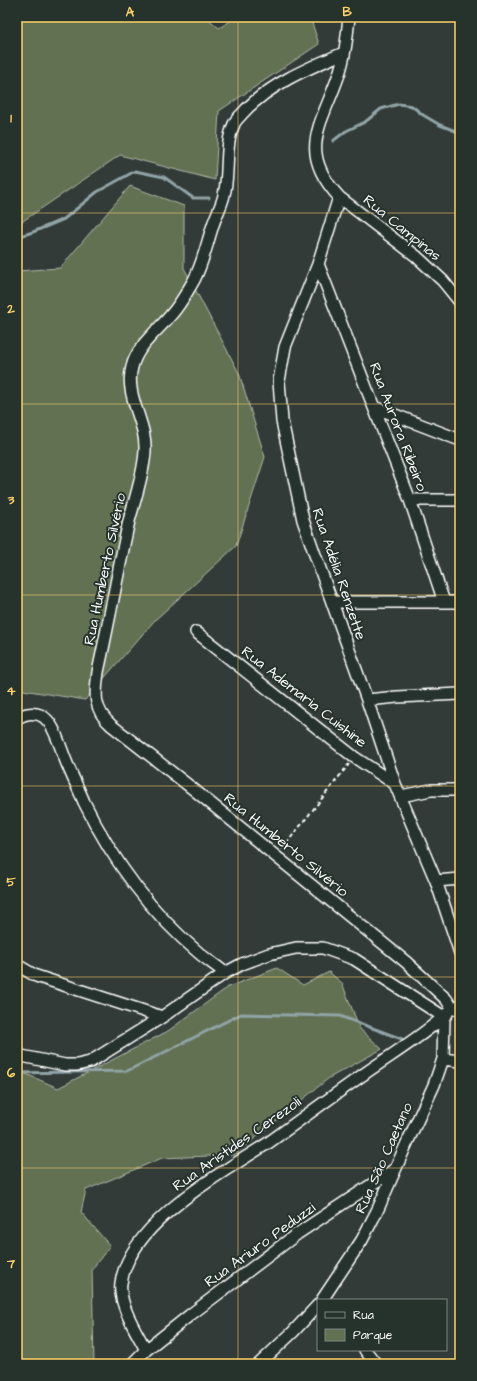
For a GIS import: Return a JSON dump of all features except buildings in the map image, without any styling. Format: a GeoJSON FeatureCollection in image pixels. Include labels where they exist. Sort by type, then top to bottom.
{"type":"FeatureCollection","features":[{"type":"Feature","properties":{"kind":"street","name":"Rua Campinas"},"geometry":{"type":"LineString","coordinates":[[349,17],[344,53],[338,76],[318,130],[315,153],[322,175],[328,186],[339,197],[416,256],[443,280],[460,302]]}},
{"type":"Feature","properties":{"kind":"street","name":"Rua Humberto Silvério"},"geometry":{"type":"LineString","coordinates":[[344,53],[308,69],[278,85],[256,100],[234,123],[229,142],[224,195],[195,278],[185,296],[172,314],[142,346],[135,357],[131,368],[130,391],[140,421],[146,449],[129,522],[98,672],[95,697],[105,720],[406,962],[446,999],[457,1007]]}},
{"type":"Feature","properties":{"kind":"street","name":"Rua Adélia Renzette"},"geometry":{"type":"LineString","coordinates":[[339,197],[318,264],[285,347],[279,381],[282,421],[303,520],[367,700],[395,784],[436,881],[460,953]]}},
{"type":"Feature","properties":{"kind":"street","name":"Rua Aurora Ribeiro"},"geometry":{"type":"LineString","coordinates":[[318,264],[410,500],[444,602]]}},
{"type":"Feature","properties":{"kind":"street"},"geometry":{"type":"LineString","coordinates":[[374,407],[460,440]]}},
{"type":"Feature","properties":{"kind":"street"},"geometry":{"type":"LineString","coordinates":[[410,500],[460,500]]}},
{"type":"Feature","properties":{"kind":"street"},"geometry":{"type":"LineString","coordinates":[[332,602],[460,602]]}},
{"type":"Feature","properties":{"kind":"street","name":"Rua Ademaria Cuishine"},"geometry":{"type":"LineString","coordinates":[[196,632],[354,757],[395,784]]}},
{"type":"Feature","properties":{"kind":"street"},"geometry":{"type":"LineString","coordinates":[[367,700],[460,694]]}},
{"type":"Feature","properties":{"kind":"street"},"geometry":{"type":"LineString","coordinates":[[17,719],[28,713],[38,714],[46,718],[52,726],[68,769],[97,828],[125,873],[148,902],[199,954],[226,972]]}},
{"type":"Feature","properties":{"kind":"street"},"geometry":{"type":"LineString","coordinates":[[401,796],[431,790],[460,790]]}},
{"type":"Feature","properties":{"kind":"street"},"geometry":{"type":"LineString","coordinates":[[436,881],[460,879]]}},
{"type":"Feature","properties":{"kind":"street"},"geometry":{"type":"LineString","coordinates":[[17,1055],[65,1065],[77,1066],[90,1062],[162,1017],[226,972],[242,964],[269,954],[296,948],[323,948],[354,960],[444,1017]]}},
{"type":"Feature","properties":{"kind":"street"},"geometry":{"type":"LineString","coordinates":[[17,965],[36,976],[55,983],[162,1017]]}},
{"type":"Feature","properties":{"kind":"street","name":"Rua Aristides Cerezoli"},"geometry":{"type":"LineString","coordinates":[[146,1350],[129,1317],[122,1297],[120,1285],[126,1266],[134,1251],[155,1224],[171,1209],[201,1187],[269,1142],[457,1007]]}},
{"type":"Feature","properties":{"kind":"street","name":"Rua São Caetano"},"geometry":{"type":"LineString","coordinates":[[323,1299],[362,1240],[378,1209],[434,1085],[443,1059],[444,1017]]}},
{"type":"Feature","properties":{"kind":"street"},"geometry":{"type":"LineString","coordinates":[[443,1059],[460,1061]]}},
{"type":"Feature","properties":{"kind":"street","name":"Rua Ariuro Peduzzi"},"geometry":{"type":"LineString","coordinates":[[132,1364],[146,1350],[190,1315],[298,1234],[395,1169]]}},
{"type":"Feature","properties":{"kind":"street"},"geometry":{"type":"LineString","coordinates":[[259,1364],[293,1332],[317,1306]]}},
{"type":"Feature","properties":{"kind":"street"},"geometry":{"type":"LineString","coordinates":[[366,1351],[376,1364]]}},
{"type":"Feature","properties":{"kind":"path"},"geometry":{"type":"LineString","coordinates":[[276,857],[354,757]]}},
{"type":"Feature","properties":{"kind":"green space"},"geometry":{"type":"Polygon","coordinates":[[[17,17],[206,17],[219,28],[237,17],[310,17],[319,44],[219,111],[215,180],[120,155],[17,225],[17,17]]]}},
{"type":"Feature","properties":{"kind":"green space"},"geometry":{"type":"Polygon","coordinates":[[[130,186],[184,206],[184,268],[239,373],[265,457],[236,546],[155,620],[85,700],[17,689],[17,271],[60,268],[130,186]]]}},
{"type":"Feature","properties":{"kind":"green space"},"geometry":{"type":"Polygon","coordinates":[[[277,968],[303,985],[329,972],[342,983],[360,1029],[382,1049],[329,1078],[234,1155],[162,1158],[86,1190],[81,1212],[110,1246],[92,1269],[94,1364],[17,1364],[17,1070],[58,1088],[168,1031],[228,987],[277,968]]]}},
{"type":"Feature","properties":{"kind":"waterway"},"geometry":{"type":"LineString","coordinates":[[333,141],[346,131],[365,122],[381,109],[399,104],[412,106],[423,115],[440,125],[460,132]]}},
{"type":"Feature","properties":{"kind":"waterway"},"geometry":{"type":"LineString","coordinates":[[17,237],[64,219],[97,192],[135,171],[164,177],[193,198],[209,198]]}},
{"type":"Feature","properties":{"kind":"waterway"},"geometry":{"type":"LineString","coordinates":[[17,1073],[127,1071],[241,1014],[340,1016],[402,1039]]}}]}
